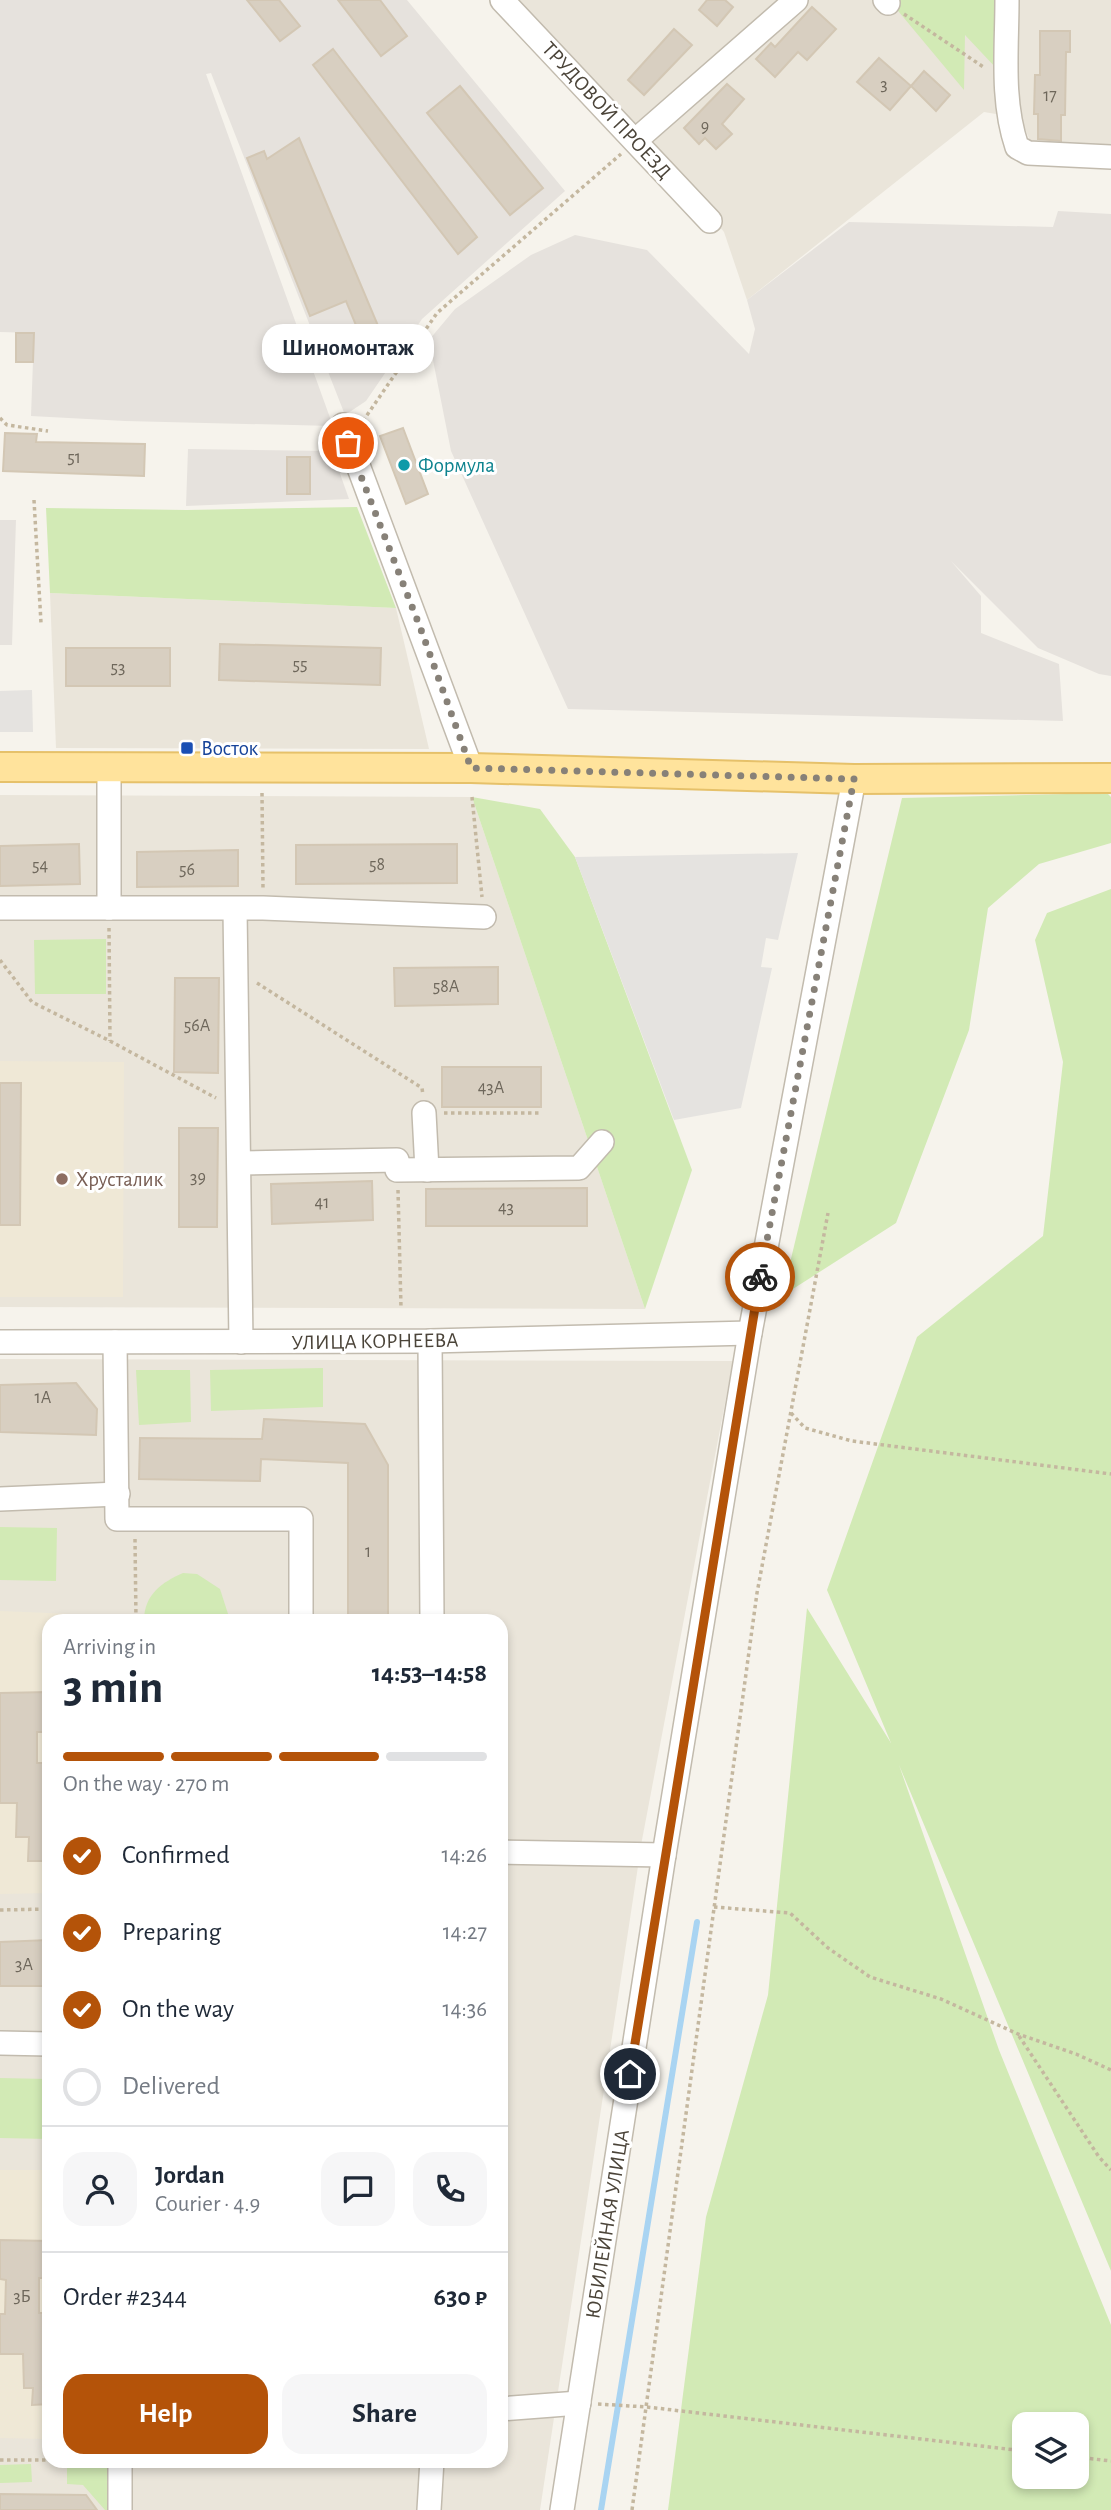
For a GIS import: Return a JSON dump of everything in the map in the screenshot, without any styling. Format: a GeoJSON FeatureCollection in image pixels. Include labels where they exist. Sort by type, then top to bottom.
{"type":"FeatureCollection","features":[{"type":"Feature","properties":{"kind":"main road"},"geometry":{"type":"LineString","coordinates":[[0,767],[471,768],[854,779],[1111,778]]}},
{"type":"Feature","properties":{"kind":"street","name":"ТРУДОВОЙ ПРОЕЗД"},"geometry":{"type":"LineString","coordinates":[[502,0],[710,221]]}},
{"type":"Feature","properties":{"kind":"street"},"geometry":{"type":"LineString","coordinates":[[636,140],[796,0]]}},
{"type":"Feature","properties":{"kind":"street"},"geometry":{"type":"LineString","coordinates":[[1007,0],[1006,82],[1009,124],[1017,146],[1028,153],[1111,157]]}},
{"type":"Feature","properties":{"kind":"street"},"geometry":{"type":"LineString","coordinates":[[346,434],[471,768]]}},
{"type":"Feature","properties":{"kind":"street"},"geometry":{"type":"LineString","coordinates":[[109,766],[109,908]]}},
{"type":"Feature","properties":{"kind":"street","name":"ЮБИЛЕЙНАЯ УЛИЦА"},"geometry":{"type":"LineString","coordinates":[[562,2510],[664,1855],[750,1333],[854,779]]}},
{"type":"Feature","properties":{"kind":"street"},"geometry":{"type":"LineString","coordinates":[[0,908],[263,908],[484,916]]}},
{"type":"Feature","properties":{"kind":"street"},"geometry":{"type":"LineString","coordinates":[[235,909],[241,1342]]}},
{"type":"Feature","properties":{"kind":"street"},"geometry":{"type":"LineString","coordinates":[[424,1113],[427,1170]]}},
{"type":"Feature","properties":{"kind":"street"},"geometry":{"type":"LineString","coordinates":[[240,1163],[397,1160],[397,1170],[579,1168],[602,1142]]}},
{"type":"Feature","properties":{"kind":"street","name":"УЛИЦА КОРНЕЕВА"},"geometry":{"type":"LineString","coordinates":[[0,1342],[430,1341],[750,1333]]}},
{"type":"Feature","properties":{"kind":"street"},"geometry":{"type":"LineString","coordinates":[[430,1341],[432,1614]]}},
{"type":"Feature","properties":{"kind":"street"},"geometry":{"type":"LineString","coordinates":[[115,1342],[117,1519],[301,1519],[301,1614]]}},
{"type":"Feature","properties":{"kind":"street"},"geometry":{"type":"LineString","coordinates":[[0,1499],[118,1494]]}},
{"type":"Feature","properties":{"kind":"street"},"geometry":{"type":"LineString","coordinates":[[508,1852],[664,1855]]}},
{"type":"Feature","properties":{"kind":"street"},"geometry":{"type":"LineString","coordinates":[[0,2043],[42,2044]]}},
{"type":"Feature","properties":{"kind":"street"},"geometry":{"type":"LineString","coordinates":[[508,2408],[579,2403]]}},
{"type":"Feature","properties":{"kind":"street"},"geometry":{"type":"LineString","coordinates":[[120,2468],[120,2510]]}},
{"type":"Feature","properties":{"kind":"street"},"geometry":{"type":"LineString","coordinates":[[429,2510],[432,2468]]}},
{"type":"Feature","properties":{"kind":"path"},"geometry":{"type":"LineString","coordinates":[[886,2],[1006,82]]}},
{"type":"Feature","properties":{"kind":"path"},"geometry":{"type":"LineString","coordinates":[[346,434],[437,313],[636,140]]}},
{"type":"Feature","properties":{"kind":"path"},"geometry":{"type":"LineString","coordinates":[[0,418],[7,425],[48,431]]}},
{"type":"Feature","properties":{"kind":"path"},"geometry":{"type":"LineString","coordinates":[[34,500],[41,623]]}},
{"type":"Feature","properties":{"kind":"path"},"geometry":{"type":"LineString","coordinates":[[262,793],[263,908]]}},
{"type":"Feature","properties":{"kind":"path"},"geometry":{"type":"LineString","coordinates":[[472,797],[484,916]]}},
{"type":"Feature","properties":{"kind":"path"},"geometry":{"type":"LineString","coordinates":[[109,908],[110,1041]]}},
{"type":"Feature","properties":{"kind":"path"},"geometry":{"type":"LineString","coordinates":[[0,960],[32,1002],[239,1110]]}},
{"type":"Feature","properties":{"kind":"path"},"geometry":{"type":"LineString","coordinates":[[237,971],[422,1088],[424,1113],[540,1113]]}},
{"type":"Feature","properties":{"kind":"path"},"geometry":{"type":"LineString","coordinates":[[397,1170],[401,1308]]}},
{"type":"Feature","properties":{"kind":"path"},"geometry":{"type":"LineString","coordinates":[[632,2510],[757,1593],[828,1213]]}},
{"type":"Feature","properties":{"kind":"path"},"geometry":{"type":"LineString","coordinates":[[790,1412],[805,1428],[852,1441],[1111,1474]]}},
{"type":"Feature","properties":{"kind":"path"},"geometry":{"type":"LineString","coordinates":[[135,1520],[136,1614]]}},
{"type":"Feature","properties":{"kind":"path"},"geometry":{"type":"LineString","coordinates":[[714,1907],[790,1913],[828,1948],[870,1977],[941,1999],[1018,2034],[1076,2054],[1111,2070]]}},
{"type":"Feature","properties":{"kind":"path"},"geometry":{"type":"LineString","coordinates":[[0,1910],[42,1909]]}},
{"type":"Feature","properties":{"kind":"path"},"geometry":{"type":"LineString","coordinates":[[1018,2034],[1099,2157],[1111,2170]]}},
{"type":"Feature","properties":{"kind":"path"},"geometry":{"type":"LineString","coordinates":[[605,2405],[647,2407],[1012,2450]]}},
{"type":"Feature","properties":{"kind":"path"},"geometry":{"type":"LineString","coordinates":[[1089,2458],[1111,2461]]}},
{"type":"Feature","properties":{"kind":"path"},"geometry":{"type":"LineString","coordinates":[[0,2459],[42,2460]]}},
{"type":"Feature","properties":{"kind":"shaded area"},"geometry":{"type":"Polygon","coordinates":[[[0,0],[407,0],[565,191],[422,319],[366,401],[345,415],[211,73],[206,74],[333,426],[31,416],[34,333],[0,332],[0,0]]]}},
{"type":"Feature","properties":{"kind":"shaded area"},"geometry":{"type":"Polygon","coordinates":[[[507,0],[1111,0],[1111,149],[1032,145],[1020,118],[984,112],[747,300],[724,232],[648,141],[507,0]]]}},
{"type":"Feature","properties":{"kind":"shaded area"},"geometry":{"type":"Polygon","coordinates":[[[1058,211],[1111,214],[1111,676],[1099,674],[1038,648],[951,561],[981,596],[981,633],[1059,664],[1063,721],[568,709],[451,451],[429,340],[455,309],[531,255],[575,235],[647,250],[749,354],[755,329],[747,300],[849,222],[1053,227],[1058,211]]]}},
{"type":"Feature","properties":{"kind":"shaded area"},"geometry":{"type":"Polygon","coordinates":[[[188,449],[332,451],[349,499],[186,506],[188,449]]]}},
{"type":"Feature","properties":{"kind":"shaded area"},"geometry":{"type":"Polygon","coordinates":[[[0,520],[16,520],[12,645],[0,645],[0,520]]]}},
{"type":"Feature","properties":{"kind":"shaded area"},"geometry":{"type":"Polygon","coordinates":[[[50,593],[396,608],[429,749],[56,748],[50,593]]]}},
{"type":"Feature","properties":{"kind":"shaded area"},"geometry":{"type":"Polygon","coordinates":[[[32,690],[33,732],[0,732],[0,691],[32,690]]]}},
{"type":"Feature","properties":{"kind":"shaded area"},"geometry":{"type":"Polygon","coordinates":[[[0,795],[472,797],[645,1309],[0,1307],[0,795]]]}},
{"type":"Feature","properties":{"kind":"shaded area"},"geometry":{"type":"Polygon","coordinates":[[[798,853],[778,940],[766,938],[761,967],[772,968],[741,1108],[674,1120],[575,857],[798,853]]]}},
{"type":"Feature","properties":{"kind":"shaded area","name":"Хрусталик"},"geometry":{"type":"Polygon","coordinates":[[[0,1061],[124,1062],[123,1297],[0,1297],[0,1061]]]}},
{"type":"Feature","properties":{"kind":"shaded area"},"geometry":{"type":"Polygon","coordinates":[[[0,1359],[733,1361],[642,1840],[540,2510],[0,2510],[0,1359]]]}},
{"type":"Feature","properties":{"kind":"shaded area"},"geometry":{"type":"Polygon","coordinates":[[[0,1611],[73,1614],[42,1614],[42,1893],[0,1894],[0,1611]]]}},
{"type":"Feature","properties":{"kind":"shaded area"},"geometry":{"type":"Polygon","coordinates":[[[0,2170],[42,2170],[42,2439],[0,2438],[0,2170]]]}},
{"type":"Feature","properties":{"kind":"green space"},"geometry":{"type":"Polygon","coordinates":[[[889,0],[999,0],[997,69],[965,35],[964,90],[889,0]]]}},
{"type":"Feature","properties":{"kind":"green space"},"geometry":{"type":"Polygon","coordinates":[[[357,507],[396,608],[50,593],[46,508],[187,510],[357,507]]]}},
{"type":"Feature","properties":{"kind":"green space"},"geometry":{"type":"Polygon","coordinates":[[[1107,793],[1111,797],[1111,843],[1039,864],[988,908],[969,1030],[896,1223],[782,1296],[902,798],[1107,793]]]}},
{"type":"Feature","properties":{"kind":"green space"},"geometry":{"type":"Polygon","coordinates":[[[472,797],[540,809],[575,857],[692,1170],[645,1309],[472,797]]]}},
{"type":"Feature","properties":{"kind":"green space"},"geometry":{"type":"Polygon","coordinates":[[[1111,889],[1111,2271],[899,1765],[999,2050],[1111,2325],[1111,2510],[668,2510],[706,2217],[768,1995],[807,1608],[891,1743],[827,1590],[917,1337],[1043,1236],[1063,1062],[1035,940],[1047,913],[1111,889]]]}},
{"type":"Feature","properties":{"kind":"green space"},"geometry":{"type":"Polygon","coordinates":[[[106,939],[106,994],[35,994],[34,940],[106,939]]]}},
{"type":"Feature","properties":{"kind":"green space"},"geometry":{"type":"Polygon","coordinates":[[[323,1368],[323,1407],[211,1411],[210,1370],[323,1368]]]}},
{"type":"Feature","properties":{"kind":"green space"},"geometry":{"type":"Polygon","coordinates":[[[136,1370],[190,1370],[191,1422],[139,1425],[136,1370]]]}},
{"type":"Feature","properties":{"kind":"green space"},"geometry":{"type":"Polygon","coordinates":[[[0,1527],[57,1528],[56,1581],[0,1580],[0,1527]]]}},
{"type":"Feature","properties":{"kind":"green space"},"geometry":{"type":"Polygon","coordinates":[[[183,1573],[197,1574],[220,1589],[228,1614],[145,1614],[151,1597],[168,1581],[183,1573]]]}},
{"type":"Feature","properties":{"kind":"green space"},"geometry":{"type":"Polygon","coordinates":[[[0,2078],[42,2079],[42,2139],[0,2138],[0,2078]]]}},
{"type":"Feature","properties":{"kind":"green space"},"geometry":{"type":"Polygon","coordinates":[[[31,2464],[32,2482],[0,2483],[0,2465],[31,2464]]]}},
{"type":"Feature","properties":{"kind":"green space"},"geometry":{"type":"Polygon","coordinates":[[[67,2468],[110,2468],[109,2510],[105,2510],[83,2485],[67,2484],[67,2468]]]}},
{"type":"Feature","properties":{"kind":"building"},"geometry":{"type":"Polygon","coordinates":[[[247,0],[279,0],[300,26],[280,41],[247,0]]]}},
{"type":"Feature","properties":{"kind":"building"},"geometry":{"type":"Polygon","coordinates":[[[338,0],[380,0],[407,36],[381,56],[338,0]]]}},
{"type":"Feature","properties":{"kind":"building"},"geometry":{"type":"Polygon","coordinates":[[[707,0],[725,0],[733,7],[717,26],[699,10],[707,0]]]}},
{"type":"Feature","properties":{"kind":"building"},"geometry":{"type":"Polygon","coordinates":[[[812,7],[836,29],[807,60],[798,52],[775,77],[756,59],[771,43],[775,47],[812,7]]]}},
{"type":"Feature","properties":{"kind":"building"},"geometry":{"type":"Polygon","coordinates":[[[674,29],[692,45],[644,95],[628,80],[674,29]]]}},
{"type":"Feature","properties":{"kind":"building"},"geometry":{"type":"Polygon","coordinates":[[[1040,31],[1070,31],[1070,52],[1066,52],[1065,115],[1061,115],[1061,141],[1038,139],[1038,114],[1034,114],[1035,75],[1040,75],[1040,31]]]}},
{"type":"Feature","properties":{"kind":"building"},"geometry":{"type":"Polygon","coordinates":[[[333,49],[477,237],[458,254],[313,65],[333,49]]]}},
{"type":"Feature","properties":{"kind":"building"},"geometry":{"type":"Polygon","coordinates":[[[879,58],[911,86],[890,110],[857,82],[879,58]]]}},
{"type":"Feature","properties":{"kind":"building"},"geometry":{"type":"Polygon","coordinates":[[[924,71],[950,95],[936,111],[911,86],[924,71]]]}},
{"type":"Feature","properties":{"kind":"building"},"geometry":{"type":"Polygon","coordinates":[[[727,84],[744,99],[722,124],[732,134],[716,149],[705,138],[699,144],[684,128],[727,84]]]}},
{"type":"Feature","properties":{"kind":"building"},"geometry":{"type":"Polygon","coordinates":[[[460,86],[543,188],[510,215],[427,113],[460,86]]]}},
{"type":"Feature","properties":{"kind":"building"},"geometry":{"type":"Polygon","coordinates":[[[299,138],[384,340],[365,347],[346,301],[310,316],[247,158],[264,151],[267,159],[299,138]]]}},
{"type":"Feature","properties":{"kind":"building"},"geometry":{"type":"Polygon","coordinates":[[[16,333],[34,333],[33,362],[16,362],[16,333]]]}},
{"type":"Feature","properties":{"kind":"building","name":"Формула"},"geometry":{"type":"Polygon","coordinates":[[[403,428],[428,494],[406,504],[380,436],[403,428]]]}},
{"type":"Feature","properties":{"kind":"building"},"geometry":{"type":"Polygon","coordinates":[[[5,433],[37,434],[36,442],[145,444],[144,476],[3,471],[5,433]]]}},
{"type":"Feature","properties":{"kind":"building"},"geometry":{"type":"Polygon","coordinates":[[[287,457],[310,457],[310,494],[287,494],[287,457]]]}},
{"type":"Feature","properties":{"kind":"building"},"geometry":{"type":"Polygon","coordinates":[[[220,644],[381,648],[380,685],[219,680],[220,644]]]}},
{"type":"Feature","properties":{"kind":"building"},"geometry":{"type":"Polygon","coordinates":[[[66,648],[170,648],[170,686],[66,686],[66,648]]]}},
{"type":"Feature","properties":{"kind":"building"},"geometry":{"type":"Polygon","coordinates":[[[79,844],[80,884],[0,886],[0,846],[79,844]]]}},
{"type":"Feature","properties":{"kind":"building"},"geometry":{"type":"Polygon","coordinates":[[[457,844],[457,883],[296,884],[296,845],[457,844]]]}},
{"type":"Feature","properties":{"kind":"building"},"geometry":{"type":"Polygon","coordinates":[[[238,850],[238,886],[137,887],[137,852],[238,850]]]}},
{"type":"Feature","properties":{"kind":"building"},"geometry":{"type":"Polygon","coordinates":[[[498,967],[498,1004],[395,1006],[394,968],[498,967]]]}},
{"type":"Feature","properties":{"kind":"building"},"geometry":{"type":"Polygon","coordinates":[[[175,978],[219,978],[218,1073],[174,1072],[175,978]]]}},
{"type":"Feature","properties":{"kind":"building"},"geometry":{"type":"Polygon","coordinates":[[[442,1067],[541,1067],[541,1107],[442,1107],[442,1067]]]}},
{"type":"Feature","properties":{"kind":"building"},"geometry":{"type":"Polygon","coordinates":[[[0,1083],[21,1083],[20,1225],[0,1225],[0,1083]]]}},
{"type":"Feature","properties":{"kind":"building"},"geometry":{"type":"Polygon","coordinates":[[[179,1128],[218,1128],[217,1227],[179,1227],[179,1128]]]}},
{"type":"Feature","properties":{"kind":"building"},"geometry":{"type":"Polygon","coordinates":[[[372,1181],[373,1220],[272,1224],[271,1184],[372,1181]]]}},
{"type":"Feature","properties":{"kind":"building"},"geometry":{"type":"Polygon","coordinates":[[[587,1188],[587,1226],[426,1226],[426,1189],[587,1188]]]}},
{"type":"Feature","properties":{"kind":"building"},"geometry":{"type":"Polygon","coordinates":[[[76,1383],[97,1409],[96,1435],[0,1432],[0,1385],[76,1383]]]}},
{"type":"Feature","properties":{"kind":"building"},"geometry":{"type":"Polygon","coordinates":[[[264,1419],[365,1424],[388,1465],[388,1614],[348,1614],[348,1463],[261,1459],[260,1481],[139,1479],[140,1438],[262,1439],[264,1419]]]}},
{"type":"Feature","properties":{"kind":"building"},"geometry":{"type":"Polygon","coordinates":[[[42,1692],[42,1732],[37,1732],[37,1763],[42,1763],[42,1861],[28,1861],[29,1837],[16,1837],[17,1803],[0,1803],[0,1693],[42,1692]]]}},
{"type":"Feature","properties":{"kind":"building"},"geometry":{"type":"Polygon","coordinates":[[[42,1940],[42,1986],[0,1986],[0,1942],[42,1940]]]}},
{"type":"Feature","properties":{"kind":"building"},"geometry":{"type":"Polygon","coordinates":[[[0,2240],[42,2241],[39,2313],[42,2313],[42,2404],[32,2405],[33,2388],[24,2388],[23,2354],[0,2354],[0,2314],[5,2314],[6,2280],[0,2279],[0,2240]]]}},
{"type":"Feature","properties":{"kind":"building"},"geometry":{"type":"Polygon","coordinates":[[[0,2494],[86,2495],[97,2510],[0,2510],[0,2494]]]}},
{"type":"Feature","properties":{"kind":"waterway"},"geometry":{"type":"LineString","coordinates":[[601,2510],[697,1922]]}},
{"type":"Feature","properties":{"kind":"way so far"},"geometry":{"type":"LineString","coordinates":[[348,443],[420,627],[471,768],[854,779],[760,1277]]}},
{"type":"Feature","properties":{"kind":"place","name":"Шиномонтаж"},"geometry":{"type":"Point","coordinates":[348,443]}},
{"type":"Feature","properties":{"kind":"place","name":"Формула"},"geometry":{"type":"Point","coordinates":[404,465]}},
{"type":"Feature","properties":{"kind":"place","name":"Восток"},"geometry":{"type":"Point","coordinates":[187,748]}},
{"type":"Feature","properties":{"kind":"place","name":"Хрусталик"},"geometry":{"type":"Point","coordinates":[62,1179]}},
{"type":"Feature","properties":{"kind":"route"},"geometry":{"type":"LineString","coordinates":[[630,2074],[760,1277]]}}]}
